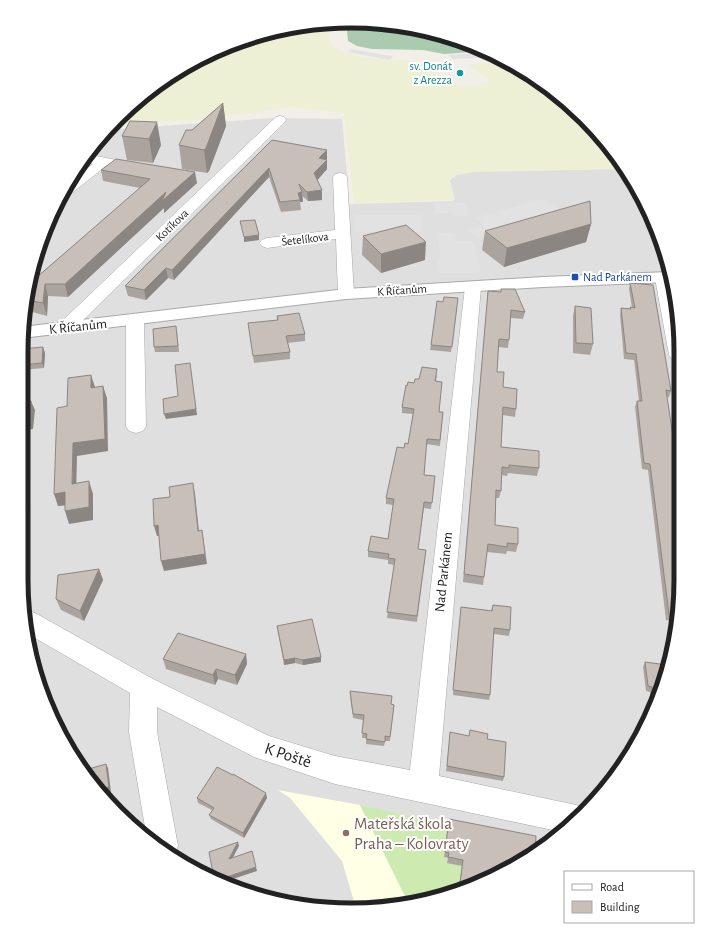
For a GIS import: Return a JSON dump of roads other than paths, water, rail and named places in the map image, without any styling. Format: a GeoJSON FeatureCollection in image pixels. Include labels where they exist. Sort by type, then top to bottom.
{"type":"FeatureCollection","features":[{"type":"Feature","properties":{"kind":"street","name":"Kotíkova"},"geometry":{"type":"LineString","coordinates":[[64,329],[280,120]]}},
{"type":"Feature","properties":{"kind":"street"},"geometry":{"type":"LineString","coordinates":[[91,160],[148,170]]}},
{"type":"Feature","properties":{"kind":"street"},"geometry":{"type":"LineString","coordinates":[[75,183],[102,162]]}},
{"type":"Feature","properties":{"kind":"street","name":"Šetelíkova"},"geometry":{"type":"LineString","coordinates":[[340,177],[346,294]]}},
{"type":"Feature","properties":{"kind":"street"},"geometry":{"type":"LineString","coordinates":[[202,179],[217,182]]}},
{"type":"Feature","properties":{"kind":"street","name":"Šetelíkova"},"geometry":{"type":"LineString","coordinates":[[267,243],[342,234]]}},
{"type":"Feature","properties":{"kind":"street","name":"K Říčanům"},"geometry":{"type":"LineString","coordinates":[[29,332],[135,321],[346,294],[543,282],[665,277]]}},
{"type":"Feature","properties":{"kind":"street"},"geometry":{"type":"LineString","coordinates":[[667,284],[671,310]]}},
{"type":"Feature","properties":{"kind":"street","name":"Nad Parkánem"},"geometry":{"type":"LineString","coordinates":[[423,787],[473,287]]}},
{"type":"Feature","properties":{"kind":"street"},"geometry":{"type":"LineString","coordinates":[[135,321],[136,426]]}},
{"type":"Feature","properties":{"kind":"street","name":"K Poště"},"geometry":{"type":"LineString","coordinates":[[31,623],[144,687],[264,748],[335,770],[423,787],[569,818]]}},
{"type":"Feature","properties":{"kind":"street"},"geometry":{"type":"LineString","coordinates":[[144,687],[143,732],[162,842]]}},
{"type":"Feature","properties":{"kind":"place","name":"sv. Donát z Arezza"},"geometry":{"type":"Point","coordinates":[460,73]}},
{"type":"Feature","properties":{"kind":"place","name":"Nad Parkánem"},"geometry":{"type":"Point","coordinates":[575,277]}},
{"type":"Feature","properties":{"kind":"place","name":"Mateřská škola Praha – Kolovraty"},"geometry":{"type":"Point","coordinates":[346,833]}}]}
